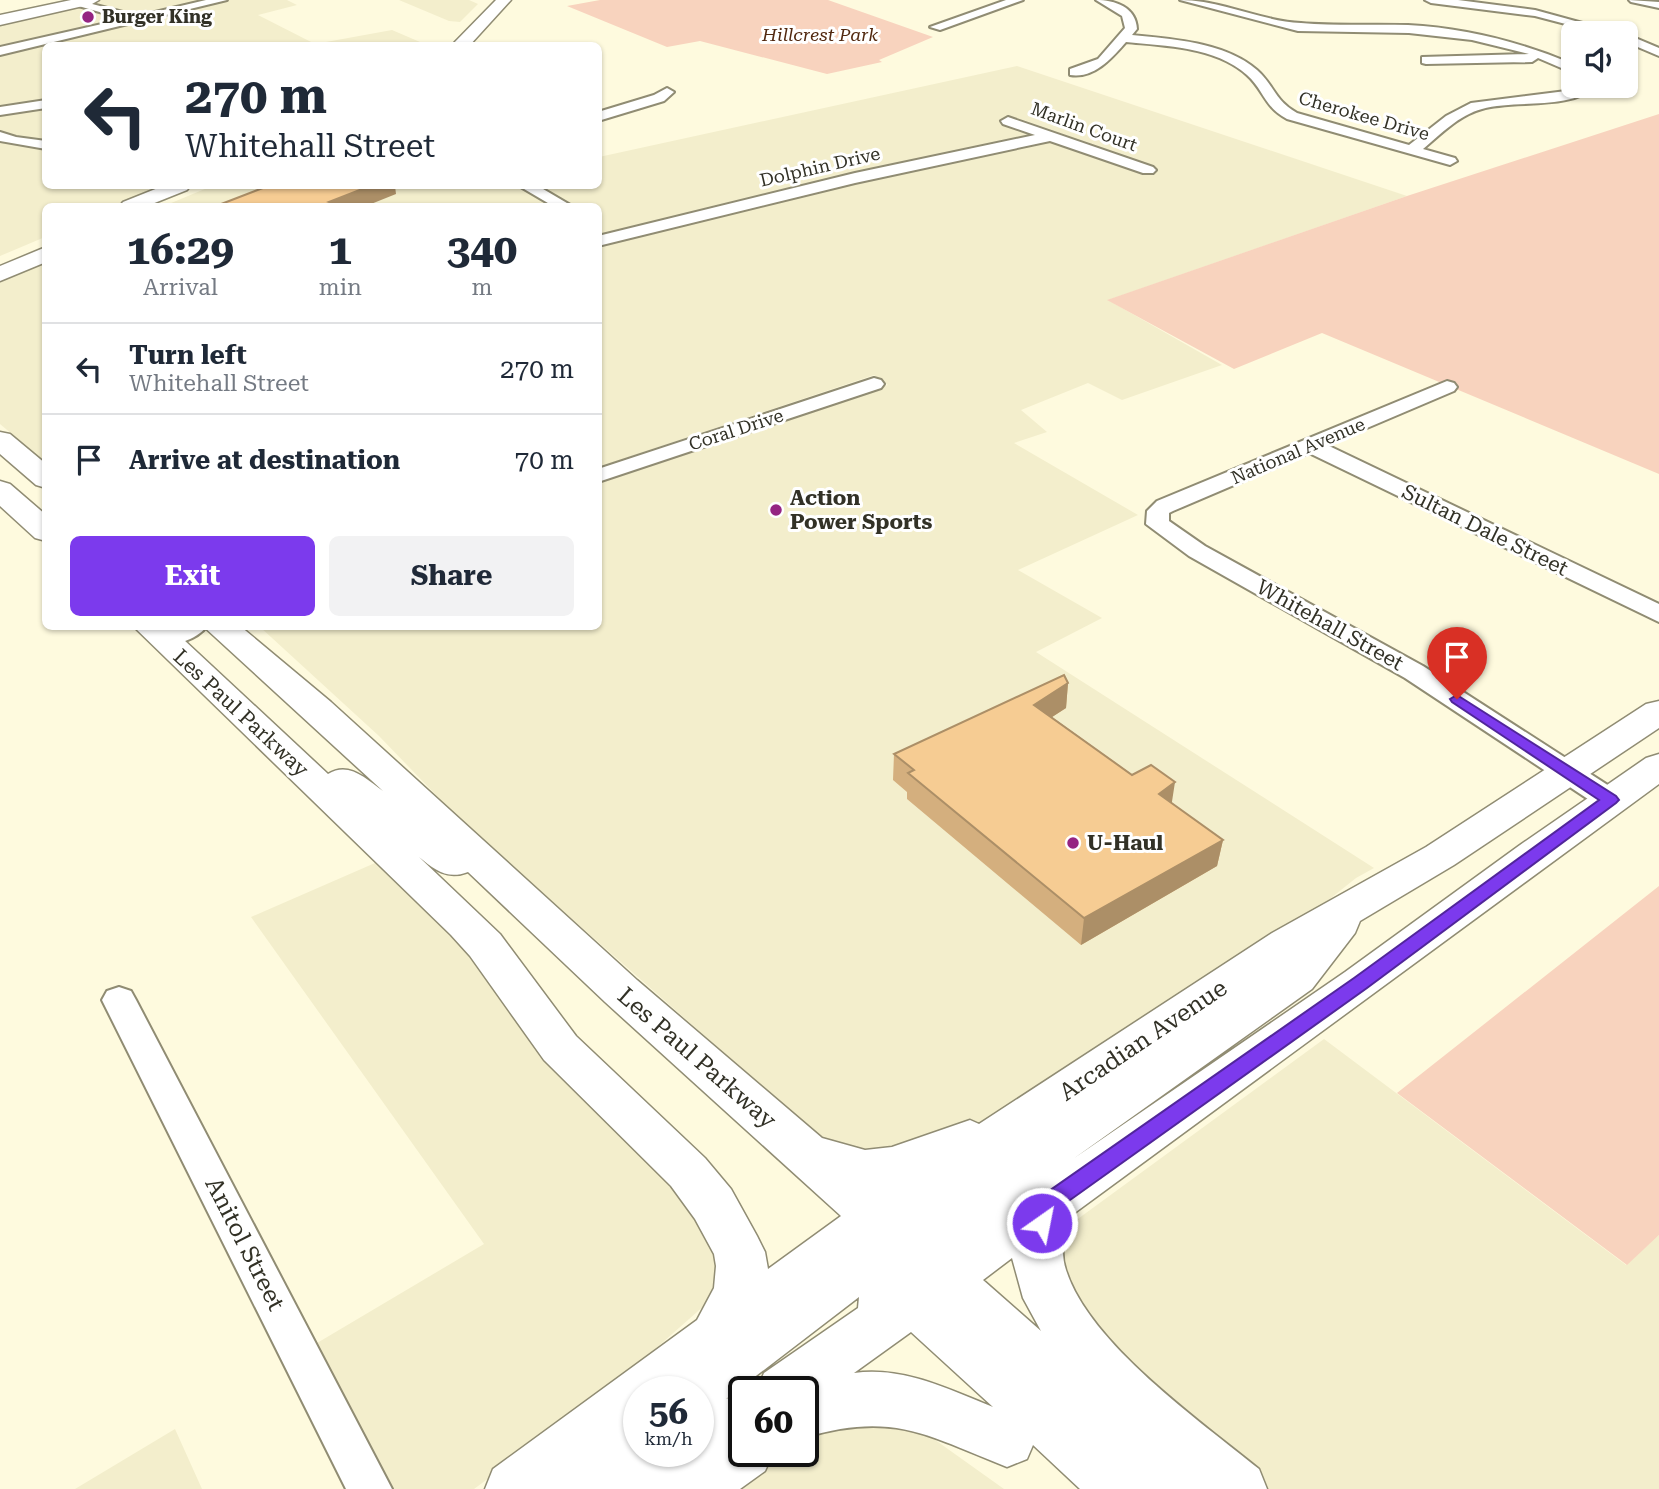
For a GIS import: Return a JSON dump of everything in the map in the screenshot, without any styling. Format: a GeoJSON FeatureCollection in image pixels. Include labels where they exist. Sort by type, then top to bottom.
{"type":"FeatureCollection","features":[{"type":"Feature","properties":{"kind":"main road"},"geometry":{"type":"LineString","coordinates":[[0,20],[83,1]]}},
{"type":"Feature","properties":{"kind":"main road"},"geometry":{"type":"LineString","coordinates":[[0,13],[46,2]]}},
{"type":"Feature","properties":{"kind":"main road"},"geometry":{"type":"LineString","coordinates":[[451,42],[488,8]]}},
{"type":"Feature","properties":{"kind":"main road"},"geometry":{"type":"LineString","coordinates":[[462,42],[488,8]]}},
{"type":"Feature","properties":{"kind":"main road"},"geometry":{"type":"LineString","coordinates":[[138,203],[172,189]]}},
{"type":"Feature","properties":{"kind":"main road"},"geometry":{"type":"LineString","coordinates":[[162,203],[196,189]]}},
{"type":"Feature","properties":{"kind":"main road"},"geometry":{"type":"LineString","coordinates":[[0,259],[42,243]]}},
{"type":"Feature","properties":{"kind":"main road"},"geometry":{"type":"LineString","coordinates":[[0,267],[42,250]]}},
{"type":"Feature","properties":{"kind":"main road"},"geometry":{"type":"LineString","coordinates":[[0,274],[42,256]]}},
{"type":"Feature","properties":{"kind":"main road"},"geometry":{"type":"LineString","coordinates":[[0,440],[42,476]]}},
{"type":"Feature","properties":{"kind":"main road"},"geometry":{"type":"LineString","coordinates":[[0,489],[42,512]]}},
{"type":"Feature","properties":{"kind":"main road"},"geometry":{"type":"LineString","coordinates":[[0,489],[42,528]]}},
{"type":"Feature","properties":{"kind":"main road","name":"Les Paul Parkway"},"geometry":{"type":"LineString","coordinates":[[224,630],[318,710],[621,991],[807,1154],[881,1266],[1176,1489]]}},
{"type":"Feature","properties":{"kind":"main road","name":"Les Paul Parkway"},"geometry":{"type":"LineString","coordinates":[[169,631],[255,725],[485,945],[560,1048],[688,1172],[713,1204],[739,1252],[742,1266],[740,1290],[717,1335]]}},
{"type":"Feature","properties":{"kind":"main road","name":"Arcadian Avenue"},"geometry":{"type":"LineString","coordinates":[[796,1376],[881,1266],[1017,1124],[1287,944],[1440,856],[1659,712]]}},
{"type":"Feature","properties":{"kind":"main road"},"geometry":{"type":"LineString","coordinates":[[255,725],[285,736],[621,991]]}},
{"type":"Feature","properties":{"kind":"main road","name":"Arcadian Avenue"},"geometry":{"type":"LineString","coordinates":[[664,1376],[717,1335],[881,1266],[1047,1205],[1349,991],[1659,766]]}},
{"type":"Feature","properties":{"kind":"main road"},"geometry":{"type":"LineString","coordinates":[[713,1376],[842,1280],[881,1266],[1297,978],[1351,908]]}},
{"type":"Feature","properties":{"kind":"main road"},"geometry":{"type":"LineString","coordinates":[[807,1154],[865,1170],[892,1167],[1017,1124]]}},
{"type":"Feature","properties":{"kind":"main road"},"geometry":{"type":"LineString","coordinates":[[1047,1205],[1037,1241],[1039,1269],[1060,1318],[1105,1374],[1238,1489]]}},
{"type":"Feature","properties":{"kind":"main road"},"geometry":{"type":"LineString","coordinates":[[881,1266],[1122,1489]]}},
{"type":"Feature","properties":{"kind":"main road"},"geometry":{"type":"LineString","coordinates":[[819,1405],[854,1397],[907,1401],[1006,1440]]}},
{"type":"Feature","properties":{"kind":"main road"},"geometry":{"type":"LineString","coordinates":[[514,1489],[623,1408]]}},
{"type":"Feature","properties":{"kind":"main road"},"geometry":{"type":"LineString","coordinates":[[557,1489],[570,1479],[623,1415]]}},
{"type":"Feature","properties":{"kind":"main road"},"geometry":{"type":"LineString","coordinates":[[644,1489],[728,1430]]}},
{"type":"Feature","properties":{"kind":"main road"},"geometry":{"type":"LineString","coordinates":[[691,1489],[728,1463]]}},
{"type":"Feature","properties":{"kind":"main road"},"geometry":{"type":"LineString","coordinates":[[601,1489],[623,1464]]}},
{"type":"Feature","properties":{"kind":"street"},"geometry":{"type":"LineString","coordinates":[[0,51],[221,0]]}},
{"type":"Feature","properties":{"kind":"street"},"geometry":{"type":"LineString","coordinates":[[936,27],[1017,0]]}},
{"type":"Feature","properties":{"kind":"street"},"geometry":{"type":"LineString","coordinates":[[1075,72],[1102,62],[1132,29],[1132,22],[1121,9],[1102,0]]}},
{"type":"Feature","properties":{"kind":"street"},"geometry":{"type":"LineString","coordinates":[[1186,0],[1298,27],[1409,29],[1465,34],[1507,43],[1561,63]]}},
{"type":"Feature","properties":{"kind":"street"},"geometry":{"type":"LineString","coordinates":[[1431,0],[1535,13],[1566,21]]}},
{"type":"Feature","properties":{"kind":"street"},"geometry":{"type":"LineString","coordinates":[[1635,0],[1659,5]]}},
{"type":"Feature","properties":{"kind":"street"},"geometry":{"type":"LineString","coordinates":[[83,1],[139,19]]}},
{"type":"Feature","properties":{"kind":"street","name":"Cherokee Drive"},"geometry":{"type":"LineString","coordinates":[[1125,38],[1189,47],[1229,59],[1254,74],[1272,103],[1283,112],[1323,126],[1450,161]]}},
{"type":"Feature","properties":{"kind":"street"},"geometry":{"type":"LineString","coordinates":[[1638,43],[1659,53]]}},
{"type":"Feature","properties":{"kind":"street"},"geometry":{"type":"LineString","coordinates":[[1638,56],[1659,53]]}},
{"type":"Feature","properties":{"kind":"street"},"geometry":{"type":"LineString","coordinates":[[1426,60],[1561,58]]}},
{"type":"Feature","properties":{"kind":"street"},"geometry":{"type":"LineString","coordinates":[[602,116],[650,102],[667,92]]}},
{"type":"Feature","properties":{"kind":"street"},"geometry":{"type":"LineString","coordinates":[[1412,150],[1461,113],[1477,105],[1507,99],[1561,95]]}},
{"type":"Feature","properties":{"kind":"street"},"geometry":{"type":"LineString","coordinates":[[0,111],[42,105]]}},
{"type":"Feature","properties":{"kind":"street","name":"Marlin Court"},"geometry":{"type":"LineString","coordinates":[[1008,121],[1148,170]]}},
{"type":"Feature","properties":{"kind":"street"},"geometry":{"type":"LineString","coordinates":[[0,136],[13,141],[42,145]]}},
{"type":"Feature","properties":{"kind":"street","name":"Dolphin Drive"},"geometry":{"type":"LineString","coordinates":[[602,240],[855,178],[1051,136]]}},
{"type":"Feature","properties":{"kind":"street"},"geometry":{"type":"LineString","coordinates":[[533,189],[558,203]]}},
{"type":"Feature","properties":{"kind":"street"},"geometry":{"type":"LineString","coordinates":[[602,229],[616,237]]}},
{"type":"Feature","properties":{"kind":"street","name":"Coral Drive"},"geometry":{"type":"LineString","coordinates":[[602,475],[874,384]]}},
{"type":"Feature","properties":{"kind":"street","name":"National Avenue"},"geometry":{"type":"LineString","coordinates":[[1157,521],[1158,512],[1165,506],[1447,387]]}},
{"type":"Feature","properties":{"kind":"street","name":"Sultan Dale Street"},"geometry":{"type":"LineString","coordinates":[[1311,446],[1659,614]]}},
{"type":"Feature","properties":{"kind":"street","name":"Whitehall Street"},"geometry":{"type":"LineString","coordinates":[[1157,521],[1163,530],[1198,551],[1414,672],[1611,800]]}},
{"type":"Feature","properties":{"kind":"street","name":"Anitol Street"},"geometry":{"type":"LineString","coordinates":[[119,1000],[370,1489]]}},
{"type":"Feature","properties":{"kind":"shaded area"},"geometry":{"type":"Polygon","coordinates":[[[101,0],[210,0],[0,48],[0,22],[101,0]]]}},
{"type":"Feature","properties":{"kind":"shaded area"},"geometry":{"type":"Polygon","coordinates":[[[228,0],[287,0],[297,5],[258,15],[311,42],[44,42],[228,0]]]}},
{"type":"Feature","properties":{"kind":"shaded area"},"geometry":{"type":"Polygon","coordinates":[[[399,0],[469,0],[478,4],[460,22],[449,21],[399,0]]]}},
{"type":"Feature","properties":{"kind":"shaded area"},"geometry":{"type":"Polygon","coordinates":[[[392,30],[420,42],[326,42],[392,30]]]}},
{"type":"Feature","properties":{"kind":"shaded area"},"geometry":{"type":"Polygon","coordinates":[[[42,42],[42,189],[164,189],[128,203],[42,203],[42,238],[0,256],[0,52],[42,42]]]}},
{"type":"Feature","properties":{"kind":"shaded area"},"geometry":{"type":"Polygon","coordinates":[[[1017,66],[1407,196],[1108,300],[1222,365],[1122,400],[1088,383],[1021,410],[1047,432],[1014,443],[1138,515],[1018,570],[1102,618],[1036,652],[1374,868],[1356,878],[1306,918],[1003,1115],[890,1157],[824,1141],[462,822],[379,736],[263,630],[602,630],[602,482],[888,385],[874,375],[602,466],[602,203],[171,203],[205,189],[602,189],[602,156],[1017,66]]]}},
{"type":"Feature","properties":{"kind":"shaded area"},"geometry":{"type":"Polygon","coordinates":[[[42,259],[42,459],[0,424],[0,277],[42,259]]]}},
{"type":"Feature","properties":{"kind":"shaded area"},"geometry":{"type":"Polygon","coordinates":[[[375,863],[468,953],[722,1236],[723,1289],[610,1389],[474,1489],[388,1489],[312,1346],[484,1244],[251,917],[375,863]]]}},
{"type":"Feature","properties":{"kind":"shaded area"},"geometry":{"type":"Polygon","coordinates":[[[1324,1039],[1626,1265],[1659,1235],[1659,1489],[1266,1489],[1102,1346],[1058,1258],[1064,1237],[1075,1221],[1324,1039]]]}},
{"type":"Feature","properties":{"kind":"shaded area"},"geometry":{"type":"Polygon","coordinates":[[[819,1425],[917,1427],[1004,1489],[706,1489],[736,1467],[819,1467],[819,1425]]]}},
{"type":"Feature","properties":{"kind":"shaded area"},"geometry":{"type":"Polygon","coordinates":[[[175,1429],[202,1489],[75,1489],[175,1429]]]}},
{"type":"Feature","properties":{"kind":"green space","name":"Hillcrest Park"},"geometry":{"type":"Polygon","coordinates":[[[600,0],[828,0],[933,37],[879,60],[882,62],[827,74],[700,41],[667,47],[567,6],[600,0]]]}},
{"type":"Feature","properties":{"kind":"green space"},"geometry":{"type":"Polygon","coordinates":[[[1659,114],[1659,474],[1322,333],[1234,369],[1107,300],[1407,196],[1659,114]]]}},
{"type":"Feature","properties":{"kind":"green space"},"geometry":{"type":"Polygon","coordinates":[[[1659,886],[1659,1235],[1627,1265],[1397,1093],[1659,886]]]}},
{"type":"Feature","properties":{"kind":"building"},"geometry":{"type":"Polygon","coordinates":[[[260,189],[362,189],[329,202],[332,203],[224,203],[260,189]]]}},
{"type":"Feature","properties":{"kind":"building","name":"U-Haul"},"geometry":{"type":"Polygon","coordinates":[[[1064,675],[1068,683],[1034,705],[1132,775],[1151,765],[1175,782],[1159,794],[1223,840],[1084,918],[908,773],[914,770],[894,754],[1064,675]]]}},
{"type":"Feature","properties":{"kind":"place","name":"Burger King"},"geometry":{"type":"Point","coordinates":[88,17]}},
{"type":"Feature","properties":{"kind":"place","name":"Action Power Sports"},"geometry":{"type":"Point","coordinates":[776,510]}},
{"type":"Feature","properties":{"kind":"place","name":"U-Haul"},"geometry":{"type":"Point","coordinates":[1073,843]}},
{"type":"Feature","properties":{"kind":"route"},"geometry":{"type":"LineString","coordinates":[[1042,1223],[1047,1205],[1360,983],[1611,800],[1457,699]]}}]}
